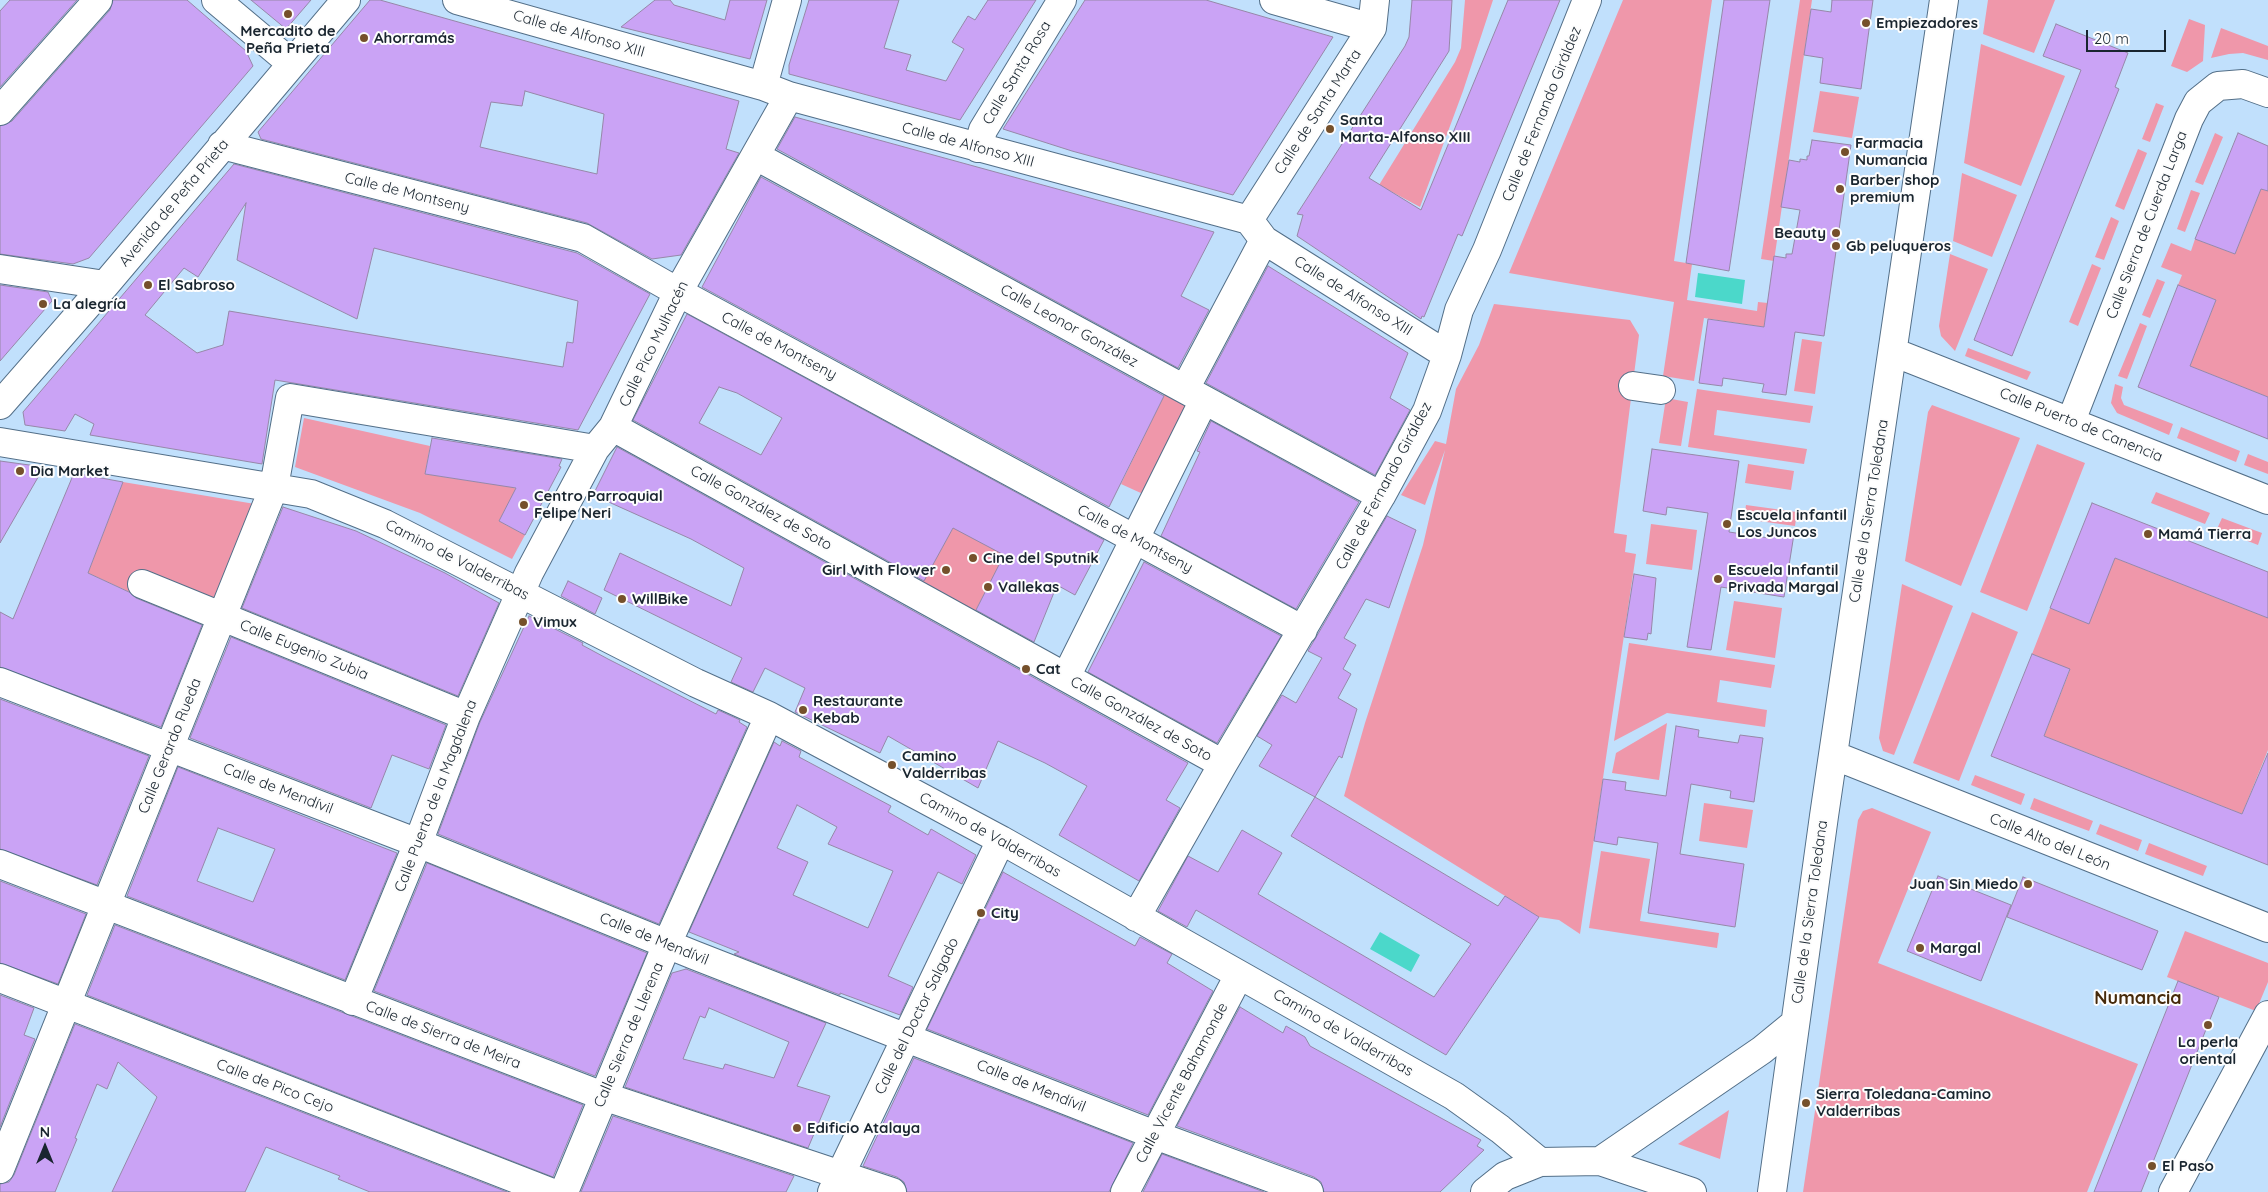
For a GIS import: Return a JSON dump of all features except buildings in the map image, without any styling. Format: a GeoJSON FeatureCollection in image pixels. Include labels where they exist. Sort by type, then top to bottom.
{"type":"FeatureCollection","features":[{"type":"Feature","properties":{"kind":"street"},"geometry":{"type":"LineString","coordinates":[[0,111],[98,0]]}},
{"type":"Feature","properties":{"kind":"street"},"geometry":{"type":"LineString","coordinates":[[216,0],[291,63]]}},
{"type":"Feature","properties":{"kind":"street","name":"Avenida de Peña Prieta"},"geometry":{"type":"LineString","coordinates":[[0,405],[105,285],[346,0]]}},
{"type":"Feature","properties":{"kind":"street","name":"Calle de Alfonso XIII"},"geometry":{"type":"LineString","coordinates":[[457,0],[763,86],[789,96],[978,148],[1256,230],[1447,355]]}},
{"type":"Feature","properties":{"kind":"street"},"geometry":{"type":"LineString","coordinates":[[763,86],[787,0]]}},
{"type":"Feature","properties":{"kind":"street","name":"Calle Santa Rosa"},"geometry":{"type":"LineString","coordinates":[[978,148],[983,130],[1062,0]]}},
{"type":"Feature","properties":{"kind":"street"},"geometry":{"type":"LineString","coordinates":[[1274,0],[1372,28]]}},
{"type":"Feature","properties":{"kind":"street","name":"Calle de Santa Marta"},"geometry":{"type":"LineString","coordinates":[[1256,230],[1372,28],[1375,0]]}},
{"type":"Feature","properties":{"kind":"street","name":"Calle de Fernando Giráldez"},"geometry":{"type":"LineString","coordinates":[[1136,917],[1223,764],[1382,496],[1427,411],[1447,355],[1459,310],[1487,250],[1587,0]]}},
{"type":"Feature","properties":{"kind":"street","name":"Calle de la Sierra Toledana"},"geometry":{"type":"LineString","coordinates":[[1772,1192],[1833,755],[1944,0]]}},
{"type":"Feature","properties":{"kind":"street","name":"Calle Sierra de Cuerda Larga"},"geometry":{"type":"LineString","coordinates":[[2071,421],[2189,119],[2198,102],[2218,86],[2243,84],[2268,93]]}},
{"type":"Feature","properties":{"kind":"street","name":"Calle Pico Mulhacén"},"geometry":{"type":"LineString","coordinates":[[520,592],[595,449],[614,427],[678,292],[789,96]]}},
{"type":"Feature","properties":{"kind":"street","name":"Calle de Montseny"},"geometry":{"type":"LineString","coordinates":[[222,145],[583,238],[678,292],[1303,630]]}},
{"type":"Feature","properties":{"kind":"street","name":"Calle Leonor González"},"geometry":{"type":"LineString","coordinates":[[756,156],[1382,496]]}},
{"type":"Feature","properties":{"kind":"street"},"geometry":{"type":"LineString","coordinates":[[1066,678],[1136,539],[1194,394],[1256,230]]}},
{"type":"Feature","properties":{"kind":"street"},"geometry":{"type":"LineString","coordinates":[[0,269],[105,285]]}},
{"type":"Feature","properties":{"kind":"street","name":"Calle Puerto de Canencia"},"geometry":{"type":"LineString","coordinates":[[1893,352],[2268,500]]}},
{"type":"Feature","properties":{"kind":"street"},"geometry":{"type":"LineString","coordinates":[[1633,386],[1661,390]]}},
{"type":"Feature","properties":{"kind":"street"},"geometry":{"type":"LineString","coordinates":[[274,487],[290,398],[595,449]]}},
{"type":"Feature","properties":{"kind":"street","name":"Calle González de Soto"},"geometry":{"type":"LineString","coordinates":[[614,427],[1223,764]]}},
{"type":"Feature","properties":{"kind":"street","name":"Camino de Valderribas"},"geometry":{"type":"LineString","coordinates":[[0,442],[311,494],[385,524],[696,683],[769,716],[1001,840],[1454,1096],[1500,1129],[1540,1162]]}},
{"type":"Feature","properties":{"kind":"street","name":"Calle Gerardo Rueda"},"geometry":{"type":"LineString","coordinates":[[0,1169],[108,906],[169,747],[274,487]]}},
{"type":"Feature","properties":{"kind":"street","name":"Calle Eugenio Zubia"},"geometry":{"type":"LineString","coordinates":[[142,584],[466,716]]}},
{"type":"Feature","properties":{"kind":"street","name":"Calle Puerto de la Magdalena"},"geometry":{"type":"LineString","coordinates":[[353,1001],[418,843],[466,716],[520,592]]}},
{"type":"Feature","properties":{"kind":"street","name":"Calle de Mendívil"},"geometry":{"type":"LineString","coordinates":[[0,682],[418,843],[667,944],[1154,1135],[1309,1192]]}},
{"type":"Feature","properties":{"kind":"street","name":"Calle Sierra de Llerena"},"geometry":{"type":"LineString","coordinates":[[564,1192],[667,944],[769,716]]}},
{"type":"Feature","properties":{"kind":"street","name":"Calle Alto del León"},"geometry":{"type":"LineString","coordinates":[[1833,755],[2268,928]]}},
{"type":"Feature","properties":{"kind":"street","name":"Calle del Doctor Salgado"},"geometry":{"type":"LineString","coordinates":[[836,1183],[1001,840]]}},
{"type":"Feature","properties":{"kind":"street","name":"Calle de Sierra de Meira"},"geometry":{"type":"LineString","coordinates":[[0,864],[353,1001],[836,1183],[892,1192]]}},
{"type":"Feature","properties":{"kind":"street","name":"Calle Vicente Bahamonde"},"geometry":{"type":"LineString","coordinates":[[1125,1192],[1239,975]]}},
{"type":"Feature","properties":{"kind":"street","name":"Calle de Pico Cejo"},"geometry":{"type":"LineString","coordinates":[[0,978],[550,1192]]}},
{"type":"Feature","properties":{"kind":"street"},"geometry":{"type":"LineString","coordinates":[[2173,1192],[2268,1015]]}},
{"type":"Feature","properties":{"kind":"street","name":"Calle de la Sierra Toledana"},"geometry":{"type":"LineString","coordinates":[[1600,1161],[1762,1050],[1795,1023]]}},
{"type":"Feature","properties":{"kind":"street"},"geometry":{"type":"LineString","coordinates":[[1485,1192],[1506,1176],[1540,1162],[1600,1161],[1692,1192]]}},
{"type":"Feature","properties":{"kind":"shaded area"},"geometry":{"type":"Polygon","coordinates":[[[1465,0],[1493,0],[1463,91],[1420,207],[1379,185],[1455,62],[1461,48],[1465,0]]]}},
{"type":"Feature","properties":{"kind":"shaded area"},"geometry":{"type":"Polygon","coordinates":[[[1623,0],[1712,0],[1674,261],[1692,264],[1687,300],[1757,311],[1758,302],[1768,303],[1764,327],[1704,318],[1694,381],[1663,376],[1674,302],[1509,273],[1623,0]]]}},
{"type":"Feature","properties":{"kind":"shaded area"},"geometry":{"type":"Polygon","coordinates":[[[1800,0],[1812,0],[1774,261],[1761,259],[1800,0]]]}},
{"type":"Feature","properties":{"kind":"shaded area"},"geometry":{"type":"Polygon","coordinates":[[[1988,0],[2055,0],[2034,53],[1983,34],[1988,0]]]}},
{"type":"Feature","properties":{"kind":"shaded area"},"geometry":{"type":"Polygon","coordinates":[[[2189,19],[2205,25],[2203,61],[2187,72],[2171,66],[2189,19]]]}},
{"type":"Feature","properties":{"kind":"shaded area"},"geometry":{"type":"Polygon","coordinates":[[[2221,28],[2268,46],[2268,60],[2243,53],[2211,58],[2221,28]]]}},
{"type":"Feature","properties":{"kind":"shaded area"},"geometry":{"type":"Polygon","coordinates":[[[1981,44],[2065,76],[2021,186],[1964,163],[1981,44]]]}},
{"type":"Feature","properties":{"kind":"shaded area"},"geometry":{"type":"Polygon","coordinates":[[[1820,91],[1859,97],[1852,138],[1813,132],[1820,91]]]}},
{"type":"Feature","properties":{"kind":"shaded area"},"geometry":{"type":"Polygon","coordinates":[[[2156,103],[2164,106],[2150,142],[2142,139],[2156,103]]]}},
{"type":"Feature","properties":{"kind":"shaded area"},"geometry":{"type":"Polygon","coordinates":[[[2215,133],[2223,137],[2203,185],[2195,182],[2215,133]]]}},
{"type":"Feature","properties":{"kind":"shaded area"},"geometry":{"type":"Polygon","coordinates":[[[2138,149],[2147,153],[2124,210],[2115,206],[2138,149]]]}},
{"type":"Feature","properties":{"kind":"shaded area"},"geometry":{"type":"Polygon","coordinates":[[[1962,173],[2017,195],[1992,257],[1953,241],[1962,173]]]}},
{"type":"Feature","properties":{"kind":"shaded area"},"geometry":{"type":"Polygon","coordinates":[[[2261,189],[2268,191],[2268,397],[2190,366],[2216,300],[2178,285],[2182,275],[2161,267],[2171,243],[2191,251],[2195,239],[2235,254],[2261,189]]]}},
{"type":"Feature","properties":{"kind":"shaded area"},"geometry":{"type":"Polygon","coordinates":[[[2191,190],[2200,193],[2185,232],[2177,229],[2191,190]]]}},
{"type":"Feature","properties":{"kind":"shaded area"},"geometry":{"type":"Polygon","coordinates":[[[2111,217],[2119,221],[2104,260],[2095,257],[2111,217]]]}},
{"type":"Feature","properties":{"kind":"shaded area"},"geometry":{"type":"Polygon","coordinates":[[[1950,254],[1988,269],[1955,351],[1941,336],[1939,326],[1950,254]]]}},
{"type":"Feature","properties":{"kind":"shaded area"},"geometry":{"type":"Polygon","coordinates":[[[2092,264],[2101,268],[2078,326],[2069,322],[2092,264]]]}},
{"type":"Feature","properties":{"kind":"shaded area"},"geometry":{"type":"Polygon","coordinates":[[[1698,273],[1745,280],[1742,304],[1695,297],[1698,273]]]}},
{"type":"Feature","properties":{"kind":"shaded area"},"geometry":{"type":"Polygon","coordinates":[[[2157,279],[2165,282],[2150,318],[2142,315],[2157,279]]]}},
{"type":"Feature","properties":{"kind":"shaded area"},"geometry":{"type":"Polygon","coordinates":[[[1494,304],[1630,320],[1639,335],[1614,533],[1627,535],[1625,552],[1636,554],[1580,934],[1559,920],[1539,917],[1344,796],[1365,723],[1423,545],[1445,450],[1425,505],[1401,495],[1435,441],[1446,444],[1456,389],[1479,345],[1494,304]]]}},
{"type":"Feature","properties":{"kind":"shaded area"},"geometry":{"type":"Polygon","coordinates":[[[2140,323],[2147,326],[2127,379],[2118,376],[2140,323]]]}},
{"type":"Feature","properties":{"kind":"shaded area"},"geometry":{"type":"Polygon","coordinates":[[[1802,339],[1822,342],[1815,394],[1794,391],[1802,339]]]}},
{"type":"Feature","properties":{"kind":"shaded area"},"geometry":{"type":"Polygon","coordinates":[[[1968,348],[2031,372],[2027,380],[1965,356],[1968,348]]]}},
{"type":"Feature","properties":{"kind":"shaded area"},"geometry":{"type":"Polygon","coordinates":[[[2115,384],[2123,387],[2121,398],[2124,405],[2173,424],[2169,435],[2117,413],[2111,403],[2115,384]]]}},
{"type":"Feature","properties":{"kind":"shaded area"},"geometry":{"type":"Polygon","coordinates":[[[1697,389],[1813,406],[1810,423],[1717,410],[1714,435],[1807,449],[1804,464],[1688,447],[1697,389]]]}},
{"type":"Feature","properties":{"kind":"shaded area"},"geometry":{"type":"Polygon","coordinates":[[[1165,393],[1186,404],[1143,494],[1121,484],[1165,393]]]}},
{"type":"Feature","properties":{"kind":"shaded area"},"geometry":{"type":"Polygon","coordinates":[[[1666,398],[1688,402],[1681,446],[1659,443],[1666,398]]]}},
{"type":"Feature","properties":{"kind":"shaded area"},"geometry":{"type":"Polygon","coordinates":[[[1932,405],[2020,438],[1961,586],[1905,561],[1928,412],[1932,405]]]}},
{"type":"Feature","properties":{"kind":"shaded area"},"geometry":{"type":"Polygon","coordinates":[[[304,418],[430,446],[425,474],[491,484],[497,478],[516,489],[499,521],[525,535],[512,559],[420,513],[295,467],[304,418]]]}},
{"type":"Feature","properties":{"kind":"shaded area"},"geometry":{"type":"Polygon","coordinates":[[[2181,427],[2240,451],[2236,462],[2177,438],[2181,427]]]}},
{"type":"Feature","properties":{"kind":"shaded area"},"geometry":{"type":"Polygon","coordinates":[[[2037,444],[2085,463],[2027,611],[1980,592],[2037,444]]]}},
{"type":"Feature","properties":{"kind":"shaded area"},"geometry":{"type":"Polygon","coordinates":[[[2248,454],[2268,462],[2268,474],[2244,465],[2248,454]]]}},
{"type":"Feature","properties":{"kind":"shaded area"},"geometry":{"type":"Polygon","coordinates":[[[1748,464],[1794,471],[1791,490],[1745,483],[1748,464]]]}},
{"type":"Feature","properties":{"kind":"shaded area"},"geometry":{"type":"Polygon","coordinates":[[[123,482],[255,504],[216,600],[136,595],[88,573],[123,482]]]}},
{"type":"Feature","properties":{"kind":"shaded area"},"geometry":{"type":"Polygon","coordinates":[[[2156,492],[2210,513],[2205,524],[2151,503],[2156,492]]]}},
{"type":"Feature","properties":{"kind":"shaded area"},"geometry":{"type":"Polygon","coordinates":[[[1746,505],[1797,512],[1795,526],[1744,519],[1746,505]]]}},
{"type":"Feature","properties":{"kind":"shaded area"},"geometry":{"type":"Polygon","coordinates":[[[2222,518],[2262,533],[2258,545],[2217,529],[2222,518]]]}},
{"type":"Feature","properties":{"kind":"shaded area"},"geometry":{"type":"Polygon","coordinates":[[[1651,524],[1697,530],[1692,570],[1646,564],[1651,524]]]}},
{"type":"Feature","properties":{"kind":"shaded area"},"geometry":{"type":"Polygon","coordinates":[[[954,526],[1005,554],[975,612],[922,583],[954,526]]]}},
{"type":"Feature","properties":{"kind":"shaded area"},"geometry":{"type":"Polygon","coordinates":[[[2115,558],[2268,618],[2268,750],[2242,814],[2044,736],[2070,670],[2032,654],[2050,608],[2088,623],[2115,558]]]}},
{"type":"Feature","properties":{"kind":"shaded area"},"geometry":{"type":"Polygon","coordinates":[[[1902,584],[1953,606],[1894,755],[1883,751],[1879,738],[1902,584]]]}},
{"type":"Feature","properties":{"kind":"shaded area"},"geometry":{"type":"Polygon","coordinates":[[[1734,601],[1782,608],[1775,658],[1726,650],[1734,601]]]}},
{"type":"Feature","properties":{"kind":"shaded area"},"geometry":{"type":"Polygon","coordinates":[[[1972,612],[2018,632],[1959,781],[1913,763],[1972,612]]]}},
{"type":"Feature","properties":{"kind":"shaded area"},"geometry":{"type":"Polygon","coordinates":[[[1629,643],[1775,665],[1771,688],[1720,680],[1717,702],[1767,710],[1765,727],[1667,713],[1614,741],[1629,643]]]}},
{"type":"Feature","properties":{"kind":"shaded area"},"geometry":{"type":"Polygon","coordinates":[[[1667,723],[1659,780],[1612,773],[1616,753],[1667,723]]]}},
{"type":"Feature","properties":{"kind":"shaded area"},"geometry":{"type":"Polygon","coordinates":[[[1975,775],[2025,794],[2021,805],[1971,785],[1975,775]]]}},
{"type":"Feature","properties":{"kind":"shaded area"},"geometry":{"type":"Polygon","coordinates":[[[2034,798],[2093,821],[2089,831],[2030,809],[2034,798]]]}},
{"type":"Feature","properties":{"kind":"shaded area"},"geometry":{"type":"Polygon","coordinates":[[[1704,803],[1753,810],[1747,848],[1699,841],[1704,803]]]}},
{"type":"Feature","properties":{"kind":"shaded area"},"geometry":{"type":"Polygon","coordinates":[[[1872,808],[1931,832],[1878,963],[2138,1064],[2087,1192],[1803,1192],[1858,820],[1863,811],[1872,808]]]}},
{"type":"Feature","properties":{"kind":"shaded area"},"geometry":{"type":"Polygon","coordinates":[[[2100,824],[2142,840],[2138,851],[2096,834],[2100,824]]]}},
{"type":"Feature","properties":{"kind":"shaded area"},"geometry":{"type":"Polygon","coordinates":[[[2149,843],[2207,866],[2203,876],[2145,854],[2149,843]]]}},
{"type":"Feature","properties":{"kind":"shaded area"},"geometry":{"type":"Polygon","coordinates":[[[1601,851],[1650,859],[1640,921],[1719,933],[1717,948],[1589,928],[1601,851]]]}},
{"type":"Feature","properties":{"kind":"shaded area"},"geometry":{"type":"Polygon","coordinates":[[[2185,931],[2268,963],[2268,982],[2256,1011],[2167,977],[2185,931]]]}},
{"type":"Feature","properties":{"kind":"shaded area"},"geometry":{"type":"Polygon","coordinates":[[[1380,932],[1420,955],[1411,972],[1370,949],[1380,932]]]}},
{"type":"Feature","properties":{"kind":"shaded area"},"geometry":{"type":"Polygon","coordinates":[[[1729,1110],[1720,1159],[1678,1144],[1729,1110]]]}},
{"type":"Feature","properties":{"kind":"place","name":"Mercadito de Peña Prieta"},"geometry":{"type":"Point","coordinates":[288,14]}},
{"type":"Feature","properties":{"kind":"place","name":"Empiezadores"},"geometry":{"type":"Point","coordinates":[1866,23]}},
{"type":"Feature","properties":{"kind":"place","name":"Ahorramás"},"geometry":{"type":"Point","coordinates":[364,38]}},
{"type":"Feature","properties":{"kind":"place","name":"Santa Marta-Alfonso XIII"},"geometry":{"type":"Point","coordinates":[1330,129]}},
{"type":"Feature","properties":{"kind":"place","name":"Farmacia Numancia"},"geometry":{"type":"Point","coordinates":[1845,152]}},
{"type":"Feature","properties":{"kind":"place","name":"Barber shop premium"},"geometry":{"type":"Point","coordinates":[1840,189]}},
{"type":"Feature","properties":{"kind":"place","name":"Beauty"},"geometry":{"type":"Point","coordinates":[1836,233]}},
{"type":"Feature","properties":{"kind":"place","name":"Gb peluqueros"},"geometry":{"type":"Point","coordinates":[1836,246]}},
{"type":"Feature","properties":{"kind":"place","name":"El Sabroso"},"geometry":{"type":"Point","coordinates":[148,285]}},
{"type":"Feature","properties":{"kind":"place","name":"La alegría"},"geometry":{"type":"Point","coordinates":[43,304]}},
{"type":"Feature","properties":{"kind":"place","name":"Dia Market"},"geometry":{"type":"Point","coordinates":[20,471]}},
{"type":"Feature","properties":{"kind":"place","name":"Centro Parroquial Felipe Neri"},"geometry":{"type":"Point","coordinates":[524,505]}},
{"type":"Feature","properties":{"kind":"place","name":"Escuela infantil Los Juncos"},"geometry":{"type":"Point","coordinates":[1727,524]}},
{"type":"Feature","properties":{"kind":"place","name":"Mamá Tierra"},"geometry":{"type":"Point","coordinates":[2148,534]}},
{"type":"Feature","properties":{"kind":"place","name":"Cine del Sputnik"},"geometry":{"type":"Point","coordinates":[973,558]}},
{"type":"Feature","properties":{"kind":"place","name":"Girl With Flower"},"geometry":{"type":"Point","coordinates":[946,570]}},
{"type":"Feature","properties":{"kind":"place","name":"Escuela Infantil Privada Margal"},"geometry":{"type":"Point","coordinates":[1718,579]}},
{"type":"Feature","properties":{"kind":"place","name":"Vallekas"},"geometry":{"type":"Point","coordinates":[988,587]}},
{"type":"Feature","properties":{"kind":"place","name":"WillBike"},"geometry":{"type":"Point","coordinates":[622,599]}},
{"type":"Feature","properties":{"kind":"place","name":"Vimux"},"geometry":{"type":"Point","coordinates":[523,622]}},
{"type":"Feature","properties":{"kind":"place","name":"Cat"},"geometry":{"type":"Point","coordinates":[1026,669]}},
{"type":"Feature","properties":{"kind":"place","name":"Restaurante Kebab"},"geometry":{"type":"Point","coordinates":[803,710]}},
{"type":"Feature","properties":{"kind":"place","name":"Camino Valderribas"},"geometry":{"type":"Point","coordinates":[892,765]}},
{"type":"Feature","properties":{"kind":"place","name":"Juan Sin Miedo"},"geometry":{"type":"Point","coordinates":[2028,884]}},
{"type":"Feature","properties":{"kind":"place","name":"City"},"geometry":{"type":"Point","coordinates":[981,913]}},
{"type":"Feature","properties":{"kind":"place","name":"Margal"},"geometry":{"type":"Point","coordinates":[1920,948]}},
{"type":"Feature","properties":{"kind":"place","name":"La perla oriental"},"geometry":{"type":"Point","coordinates":[2208,1025]}},
{"type":"Feature","properties":{"kind":"place","name":"Sierra Toledana-Camino Valderribas"},"geometry":{"type":"Point","coordinates":[1806,1103]}},
{"type":"Feature","properties":{"kind":"place","name":"Edificio Atalaya"},"geometry":{"type":"Point","coordinates":[797,1128]}},
{"type":"Feature","properties":{"kind":"place","name":"El Paso"},"geometry":{"type":"Point","coordinates":[2152,1166]}},
{"type":"Feature","properties":{"kind":"district","name":"Numancia"},"geometry":{"type":"Point","coordinates":[2138,999]}}]}
